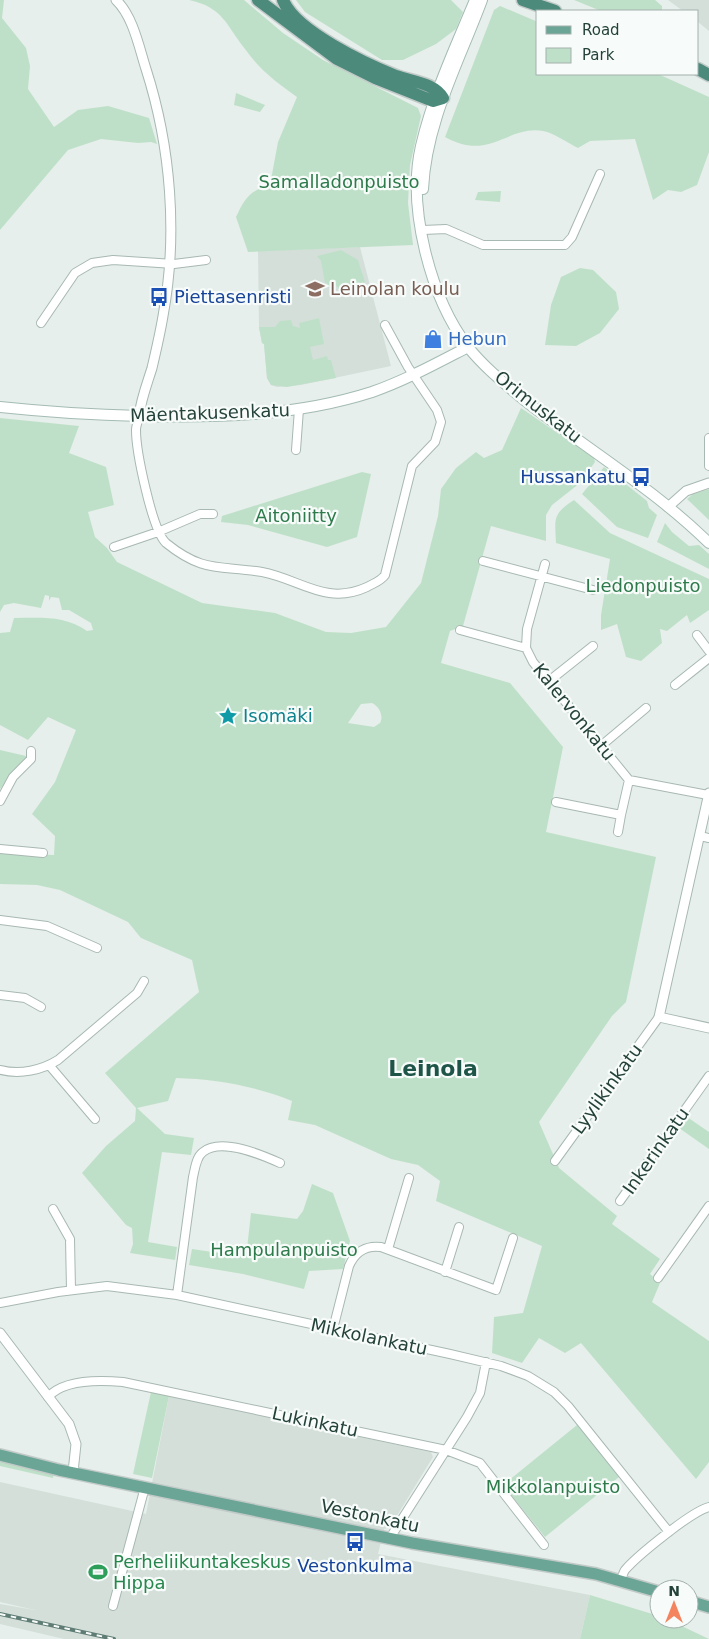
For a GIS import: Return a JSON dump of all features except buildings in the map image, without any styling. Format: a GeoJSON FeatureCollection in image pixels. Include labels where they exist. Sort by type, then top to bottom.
{"type":"FeatureCollection","features":[{"type":"Feature","properties":{"kind":"highway"},"geometry":{"type":"LineString","coordinates":[[258,0],[337,59],[375,78],[438,96]]}},
{"type":"Feature","properties":{"kind":"highway"},"geometry":{"type":"LineString","coordinates":[[283,0],[296,19],[360,60],[403,78],[438,96]]}},
{"type":"Feature","properties":{"kind":"highway"},"geometry":{"type":"LineString","coordinates":[[523,0],[552,10]]}},
{"type":"Feature","properties":{"kind":"main road","name":"Orimuskatu"},"geometry":{"type":"LineString","coordinates":[[475,0],[438,96],[426,161],[423,230],[431,268],[450,318],[468,347],[486,367],[524,400],[668,507],[709,543]]}},
{"type":"Feature","properties":{"kind":"main road","name":"Orimuskatu"},"geometry":{"type":"LineString","coordinates":[[438,96],[482,0]]}},
{"type":"Feature","properties":{"kind":"main road","name":"Mäentakusenkatu"},"geometry":{"type":"LineString","coordinates":[[0,407],[45,412],[140,416],[261,414],[299,410],[355,397],[413,375],[468,347]]}},
{"type":"Feature","properties":{"kind":"main road","name":"Vestonkatu"},"geometry":{"type":"LineString","coordinates":[[0,1455],[390,1538],[576,1571],[649,1589]]}},
{"type":"Feature","properties":{"kind":"street"},"geometry":{"type":"LineString","coordinates":[[116,0],[125,12],[139,47],[160,125],[169,192],[169,264],[158,340],[136,428],[140,465],[158,532],[165,542],[195,563],[205,566],[263,572],[323,593],[351,593],[382,580],[387,571],[412,466],[435,442],[440,430],[437,410],[413,375],[385,324]]}},
{"type":"Feature","properties":{"kind":"street"},"geometry":{"type":"LineString","coordinates":[[423,230],[446,229],[484,245],[565,244],[572,237],[600,174]]}},
{"type":"Feature","properties":{"kind":"street"},"geometry":{"type":"LineString","coordinates":[[41,323],[70,279],[85,266],[100,260],[169,264],[206,260]]}},
{"type":"Feature","properties":{"kind":"street"},"geometry":{"type":"LineString","coordinates":[[296,450],[299,410]]}},
{"type":"Feature","properties":{"kind":"street"},"geometry":{"type":"LineString","coordinates":[[709,438],[709,466]]}},
{"type":"Feature","properties":{"kind":"street"},"geometry":{"type":"LineString","coordinates":[[668,507],[686,491],[709,483]]}},
{"type":"Feature","properties":{"kind":"street"},"geometry":{"type":"LineString","coordinates":[[114,547],[158,532],[200,514],[213,514]]}},
{"type":"Feature","properties":{"kind":"street"},"geometry":{"type":"LineString","coordinates":[[483,561],[592,590]]}},
{"type":"Feature","properties":{"kind":"street","name":"Kalervonkatu"},"geometry":{"type":"LineString","coordinates":[[545,564],[527,629],[526,648],[533,662],[630,780]]}},
{"type":"Feature","properties":{"kind":"street"},"geometry":{"type":"LineString","coordinates":[[460,630],[526,648]]}},
{"type":"Feature","properties":{"kind":"street"},"geometry":{"type":"LineString","coordinates":[[697,635],[709,651]]}},
{"type":"Feature","properties":{"kind":"street"},"geometry":{"type":"LineString","coordinates":[[549,681],[593,646]]}},
{"type":"Feature","properties":{"kind":"street"},"geometry":{"type":"LineString","coordinates":[[675,685],[709,658]]}},
{"type":"Feature","properties":{"kind":"street"},"geometry":{"type":"LineString","coordinates":[[602,745],[646,708]]}},
{"type":"Feature","properties":{"kind":"street"},"geometry":{"type":"LineString","coordinates":[[0,801],[13,778],[31,759],[31,751]]}},
{"type":"Feature","properties":{"kind":"street"},"geometry":{"type":"LineString","coordinates":[[618,832],[630,780],[708,794],[704,837],[680,926],[659,1017],[709,1028]]}},
{"type":"Feature","properties":{"kind":"street"},"geometry":{"type":"LineString","coordinates":[[556,802],[621,814]]}},
{"type":"Feature","properties":{"kind":"street"},"geometry":{"type":"LineString","coordinates":[[0,850],[43,853]]}},
{"type":"Feature","properties":{"kind":"street"},"geometry":{"type":"LineString","coordinates":[[0,920],[46,926],[97,948]]}},
{"type":"Feature","properties":{"kind":"street"},"geometry":{"type":"LineString","coordinates":[[0,1071],[28,1071],[49,1066],[63,1057],[137,993],[144,981]]}},
{"type":"Feature","properties":{"kind":"street"},"geometry":{"type":"LineString","coordinates":[[0,995],[25,998],[41,1007]]}},
{"type":"Feature","properties":{"kind":"street","name":"Lyylikinkatu"},"geometry":{"type":"LineString","coordinates":[[555,1161],[659,1017]]}},
{"type":"Feature","properties":{"kind":"street"},"geometry":{"type":"LineString","coordinates":[[49,1066],[95,1119]]}},
{"type":"Feature","properties":{"kind":"street","name":"Inkerinkatu"},"geometry":{"type":"LineString","coordinates":[[620,1201],[709,1076]]}},
{"type":"Feature","properties":{"kind":"street"},"geometry":{"type":"LineString","coordinates":[[177,1295],[193,1177],[197,1159],[202,1152],[219,1146],[260,1154],[280,1163]]}},
{"type":"Feature","properties":{"kind":"street"},"geometry":{"type":"LineString","coordinates":[[388,1249],[409,1178]]}},
{"type":"Feature","properties":{"kind":"street"},"geometry":{"type":"LineString","coordinates":[[658,1278],[709,1206]]}},
{"type":"Feature","properties":{"kind":"street"},"geometry":{"type":"LineString","coordinates":[[53,1209],[70,1239],[71,1290]]}},
{"type":"Feature","properties":{"kind":"street"},"geometry":{"type":"LineString","coordinates":[[445,1272],[459,1227]]}},
{"type":"Feature","properties":{"kind":"street"},"geometry":{"type":"LineString","coordinates":[[333,1329],[353,1258],[366,1248],[373,1246],[388,1249],[496,1290],[513,1238]]}},
{"type":"Feature","properties":{"kind":"street","name":"Mikkolankatu"},"geometry":{"type":"LineString","coordinates":[[0,1303],[71,1290],[121,1286],[177,1295],[486,1362],[528,1376],[554,1392],[568,1406],[669,1532]]}},
{"type":"Feature","properties":{"kind":"street"},"geometry":{"type":"LineString","coordinates":[[0,1333],[68,1424],[76,1444],[74,1472]]}},
{"type":"Feature","properties":{"kind":"street"},"geometry":{"type":"LineString","coordinates":[[390,1538],[480,1393],[486,1362]]}},
{"type":"Feature","properties":{"kind":"street","name":"Lukinkatu"},"geometry":{"type":"LineString","coordinates":[[48,1397],[62,1387],[91,1382],[123,1382],[446,1450],[480,1463],[544,1545]]}},
{"type":"Feature","properties":{"kind":"street"},"geometry":{"type":"LineString","coordinates":[[113,1606],[145,1487]]}},
{"type":"Feature","properties":{"kind":"street"},"geometry":{"type":"LineString","coordinates":[[621,1581],[624,1571],[669,1532],[691,1515],[709,1507]]}},
{"type":"Feature","properties":{"kind":"shaded area"},"geometry":{"type":"Polygon","coordinates":[[[668,0],[709,0],[709,31],[699,23],[699,10],[682,10],[668,0]]]}},
{"type":"Feature","properties":{"kind":"shaded area","name":"Leinolan koulu"},"geometry":{"type":"Polygon","coordinates":[[[360,247],[391,366],[301,385],[277,387],[271,385],[267,378],[264,344],[262,343],[259,327],[258,251],[360,247]]]}},
{"type":"Feature","properties":{"kind":"shaded area"},"geometry":{"type":"Polygon","coordinates":[[[169,1396],[431,1452],[433,1457],[390,1527],[384,1529],[378,1554],[590,1595],[580,1639],[64,1639],[0,1624],[0,1604],[35,1610],[0,1602],[0,1482],[146,1514],[169,1396]]]}},
{"type":"Feature","properties":{"kind":"green space"},"geometry":{"type":"Polygon","coordinates":[[[0,0],[4,0],[2,18],[26,48],[30,66],[28,89],[54,127],[78,110],[108,106],[149,118],[157,144],[101,139],[68,150],[0,230],[0,0]]]}},
{"type":"Feature","properties":{"kind":"green space","name":"Samalladonpuisto"},"geometry":{"type":"Polygon","coordinates":[[[189,0],[244,0],[283,33],[323,60],[418,108],[421,116],[410,165],[408,203],[413,245],[248,252],[236,217],[248,196],[270,185],[278,142],[297,97],[275,81],[256,63],[217,12],[200,3],[189,0]]]}},
{"type":"Feature","properties":{"kind":"green space"},"geometry":{"type":"Polygon","coordinates":[[[296,0],[451,0],[463,12],[456,29],[436,44],[403,60],[382,60],[305,12],[296,0]]]}},
{"type":"Feature","properties":{"kind":"green space"},"geometry":{"type":"Polygon","coordinates":[[[574,0],[655,0],[662,6],[662,10],[599,10],[574,0]]]}},
{"type":"Feature","properties":{"kind":"green space"},"geometry":{"type":"Polygon","coordinates":[[[500,6],[536,21],[536,75],[660,75],[709,97],[709,152],[697,185],[681,192],[668,190],[653,200],[635,139],[590,141],[578,148],[543,131],[519,133],[486,145],[474,146],[460,144],[445,137],[494,10],[500,6]]]}},
{"type":"Feature","properties":{"kind":"green space"},"geometry":{"type":"Polygon","coordinates":[[[236,93],[265,105],[260,112],[234,105],[236,93]]]}},
{"type":"Feature","properties":{"kind":"green space"},"geometry":{"type":"Polygon","coordinates":[[[501,191],[500,202],[475,200],[478,192],[501,191]]]}},
{"type":"Feature","properties":{"kind":"green space"},"geometry":{"type":"Polygon","coordinates":[[[341,250],[358,260],[365,282],[338,289],[337,286],[329,288],[327,283],[325,283],[321,261],[317,256],[341,250]]]}},
{"type":"Feature","properties":{"kind":"green space"},"geometry":{"type":"Polygon","coordinates":[[[580,268],[593,270],[616,292],[619,309],[600,333],[576,346],[545,345],[551,305],[561,277],[580,268]]]}},
{"type":"Feature","properties":{"kind":"green space"},"geometry":{"type":"Polygon","coordinates":[[[319,318],[324,344],[310,347],[313,360],[327,356],[328,360],[331,360],[336,378],[287,387],[271,385],[267,378],[264,344],[262,343],[259,327],[275,327],[280,321],[291,320],[293,326],[300,328],[299,323],[319,318]]]}},
{"type":"Feature","properties":{"kind":"green space"},"geometry":{"type":"Polygon","coordinates":[[[521,408],[594,458],[595,462],[580,483],[552,505],[546,515],[546,541],[491,526],[463,626],[450,631],[441,663],[510,683],[563,747],[546,832],[656,857],[626,1002],[612,1016],[539,1122],[559,1168],[617,1216],[612,1224],[660,1259],[650,1274],[660,1283],[652,1302],[709,1341],[709,1462],[696,1479],[581,1343],[565,1353],[539,1338],[522,1363],[492,1353],[494,1317],[523,1313],[542,1246],[436,1201],[440,1181],[418,1165],[391,1159],[315,1125],[288,1120],[292,1101],[264,1091],[235,1084],[176,1078],[168,1101],[137,1108],[165,1134],[194,1138],[191,1155],[162,1152],[148,1242],[177,1247],[175,1260],[130,1253],[133,1244],[132,1228],[126,1225],[82,1173],[106,1146],[135,1121],[136,1108],[105,1073],[199,992],[192,960],[141,938],[128,922],[60,890],[37,885],[0,884],[0,853],[54,855],[55,836],[32,814],[55,782],[76,730],[48,717],[28,740],[0,725],[0,633],[10,632],[14,618],[52,618],[70,622],[87,631],[93,630],[91,623],[69,610],[62,610],[59,598],[51,597],[49,601],[49,596],[45,595],[41,608],[14,603],[4,605],[0,612],[0,418],[79,426],[69,453],[106,467],[114,505],[88,512],[95,537],[107,548],[117,562],[202,603],[275,613],[326,632],[351,633],[386,627],[421,583],[438,516],[441,489],[456,468],[476,452],[484,458],[502,450],[521,408]],[[361,704],[348,723],[374,727],[380,723],[381,714],[375,704],[361,704]]]}},
{"type":"Feature","properties":{"kind":"green space"},"geometry":{"type":"Polygon","coordinates":[[[604,467],[647,501],[649,508],[657,515],[648,538],[617,527],[582,494],[604,467]]]}},
{"type":"Feature","properties":{"kind":"green space","name":"Aitoniitty"},"geometry":{"type":"Polygon","coordinates":[[[362,472],[371,474],[357,537],[327,547],[248,525],[221,522],[222,516],[362,472]]]}},
{"type":"Feature","properties":{"kind":"green space"},"geometry":{"type":"Polygon","coordinates":[[[709,489],[709,520],[687,499],[693,494],[709,489]]]}},
{"type":"Feature","properties":{"kind":"green space","name":"Liedonpuisto"},"geometry":{"type":"Polygon","coordinates":[[[574,500],[610,533],[709,579],[709,610],[690,623],[687,615],[667,631],[660,629],[662,643],[641,661],[626,657],[617,624],[601,630],[601,615],[610,559],[556,543],[555,523],[558,513],[574,500]]]}},
{"type":"Feature","properties":{"kind":"green space"},"geometry":{"type":"Polygon","coordinates":[[[665,523],[672,532],[689,546],[699,545],[709,554],[709,569],[657,542],[665,523]]]}},
{"type":"Feature","properties":{"kind":"green space"},"geometry":{"type":"Polygon","coordinates":[[[0,750],[26,756],[25,762],[0,789],[0,750]]]}},
{"type":"Feature","properties":{"kind":"green space"},"geometry":{"type":"Polygon","coordinates":[[[687,1117],[709,1132],[709,1149],[679,1128],[687,1117]]]}},
{"type":"Feature","properties":{"kind":"green space","name":"Hampulanpuisto"},"geometry":{"type":"Polygon","coordinates":[[[312,1184],[333,1193],[350,1241],[343,1269],[309,1271],[304,1289],[243,1274],[189,1265],[192,1249],[246,1257],[251,1213],[297,1219],[303,1211],[312,1184]]]}},
{"type":"Feature","properties":{"kind":"green space"},"geometry":{"type":"Polygon","coordinates":[[[151,1392],[169,1396],[152,1478],[133,1474],[151,1392]]]}},
{"type":"Feature","properties":{"kind":"green space","name":"Mikkolanpuisto"},"geometry":{"type":"Polygon","coordinates":[[[577,1425],[619,1477],[545,1537],[503,1485],[577,1425]]]}},
{"type":"Feature","properties":{"kind":"green space"},"geometry":{"type":"Polygon","coordinates":[[[0,1461],[54,1473],[53,1478],[0,1466],[0,1461]]]}},
{"type":"Feature","properties":{"kind":"green space"},"geometry":{"type":"Polygon","coordinates":[[[590,1595],[649,1613],[649,1629],[688,1629],[709,1639],[580,1639],[590,1595]]]}},
{"type":"Feature","properties":{"kind":"railway"},"geometry":{"type":"LineString","coordinates":[[0,1614],[114,1639]]}},
{"type":"Feature","properties":{"kind":"place","name":"Leinolan koulu"},"geometry":{"type":"Point","coordinates":[315,289]}},
{"type":"Feature","properties":{"kind":"place","name":"Piettasenristi"},"geometry":{"type":"Point","coordinates":[159,297]}},
{"type":"Feature","properties":{"kind":"place","name":"Hebun"},"geometry":{"type":"Point","coordinates":[433,339]}},
{"type":"Feature","properties":{"kind":"place","name":"Hussankatu"},"geometry":{"type":"Point","coordinates":[641,477]}},
{"type":"Feature","properties":{"kind":"place","name":"Isomäki"},"geometry":{"type":"Point","coordinates":[228,716]}},
{"type":"Feature","properties":{"kind":"place","name":"Vestonkulma"},"geometry":{"type":"Point","coordinates":[355,1542]}},
{"type":"Feature","properties":{"kind":"place","name":"Perheliikuntakeskus Hippa"},"geometry":{"type":"Point","coordinates":[98,1572]}},
{"type":"Feature","properties":{"kind":"district","name":"Leinola"},"geometry":{"type":"Point","coordinates":[433,1068]}}]}
